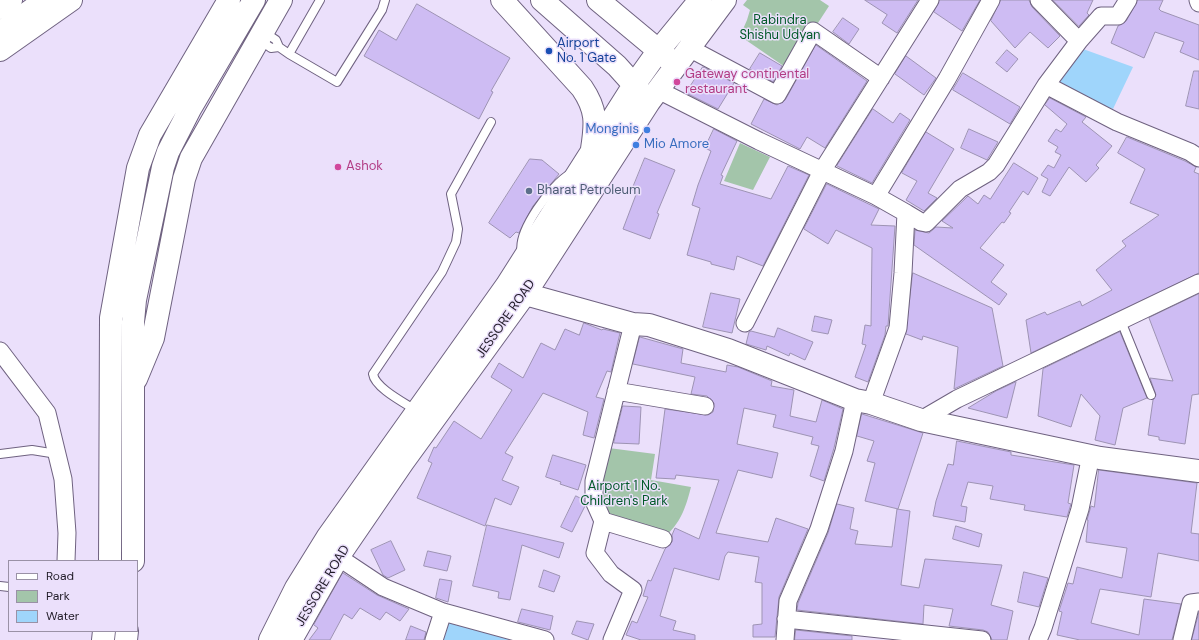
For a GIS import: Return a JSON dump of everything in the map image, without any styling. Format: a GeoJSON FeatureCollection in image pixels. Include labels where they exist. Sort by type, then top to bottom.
{"type":"FeatureCollection","features":[{"type":"Feature","properties":{"kind":"street"},"geometry":{"type":"LineString","coordinates":[[0,8],[11,0]]}},
{"type":"Feature","properties":{"kind":"street"},"geometry":{"type":"LineString","coordinates":[[0,33],[45,0]]}},
{"type":"Feature","properties":{"kind":"street"},"geometry":{"type":"LineString","coordinates":[[0,50],[71,0]]}},
{"type":"Feature","properties":{"kind":"street"},"geometry":{"type":"LineString","coordinates":[[110,560],[111,318],[138,168],[150,135],[229,0]]}},
{"type":"Feature","properties":{"kind":"street"},"geometry":{"type":"LineString","coordinates":[[133,560],[133,322],[135,300],[163,167],[168,152],[190,109],[254,0]]}},
{"type":"Feature","properties":{"kind":"street"},"geometry":{"type":"LineString","coordinates":[[132,391],[153,338],[184,179],[191,158],[281,0]]}},
{"type":"Feature","properties":{"kind":"street"},"geometry":{"type":"LineString","coordinates":[[502,0],[582,88],[591,101],[595,118],[586,162]]}},
{"type":"Feature","properties":{"kind":"street"},"geometry":{"type":"LineString","coordinates":[[542,0],[617,66],[634,85],[653,96],[876,196],[921,222],[926,223],[960,189],[989,172],[996,165],[1046,85],[1079,41],[1101,16],[1118,16],[1128,0]]}},
{"type":"Feature","properties":{"kind":"street"},"geometry":{"type":"LineString","coordinates":[[598,0],[659,50],[682,56],[777,95],[813,32],[881,78]]}},
{"type":"Feature","properties":{"kind":"street"},"geometry":{"type":"LineString","coordinates":[[659,50],[700,0]]}},
{"type":"Feature","properties":{"kind":"street","name":"JESSORE ROAD"},"geometry":{"type":"LineString","coordinates":[[291,640],[338,557],[403,462],[525,294],[653,96],[725,0]]}},
{"type":"Feature","properties":{"kind":"street"},"geometry":{"type":"LineString","coordinates":[[745,323],[822,171],[930,0]]}},
{"type":"Feature","properties":{"kind":"street"},"geometry":{"type":"LineString","coordinates":[[876,196],[947,79],[991,0]]}},
{"type":"Feature","properties":{"kind":"street"},"geometry":{"type":"LineString","coordinates":[[1044,2],[1079,41]]}},
{"type":"Feature","properties":{"kind":"street","name":"JESSORE ROAD"},"geometry":{"type":"LineString","coordinates":[[270,640],[309,565],[418,412],[524,259],[634,85],[659,50]]}},
{"type":"Feature","properties":{"kind":"street"},"geometry":{"type":"LineString","coordinates":[[1046,85],[1118,122],[1190,152],[1199,158]]}},
{"type":"Feature","properties":{"kind":"street"},"geometry":{"type":"LineString","coordinates":[[785,640],[788,601],[819,529],[844,451],[863,402],[898,328],[904,273],[906,213]]}},
{"type":"Feature","properties":{"kind":"street"},"geometry":{"type":"LineString","coordinates":[[921,420],[957,399],[1199,283]]}},
{"type":"Feature","properties":{"kind":"street"},"geometry":{"type":"LineString","coordinates":[[525,294],[633,324],[649,325],[728,350],[863,402],[921,420],[1100,458],[1199,471]]}},
{"type":"Feature","properties":{"kind":"street"},"geometry":{"type":"LineString","coordinates":[[612,640],[633,590],[611,574],[595,553],[603,521],[594,501],[594,481],[633,324]]}},
{"type":"Feature","properties":{"kind":"street"},"geometry":{"type":"LineString","coordinates":[[0,351],[48,413],[63,479],[67,533],[66,560]]}},
{"type":"Feature","properties":{"kind":"street"},"geometry":{"type":"LineString","coordinates":[[616,391],[705,406]]}},
{"type":"Feature","properties":{"kind":"street"},"geometry":{"type":"LineString","coordinates":[[1038,640],[1080,509],[1091,455]]}},
{"type":"Feature","properties":{"kind":"street"},"geometry":{"type":"LineString","coordinates":[[603,521],[664,539]]}},
{"type":"Feature","properties":{"kind":"street"},"geometry":{"type":"LineString","coordinates":[[338,557],[383,587],[443,612],[545,640]]}},
{"type":"Feature","properties":{"kind":"street"},"geometry":{"type":"LineString","coordinates":[[1182,640],[1191,603],[1199,602]]}},
{"type":"Feature","properties":{"kind":"street"},"geometry":{"type":"LineString","coordinates":[[434,640],[443,612]]}},
{"type":"Feature","properties":{"kind":"street"},"geometry":{"type":"LineString","coordinates":[[786,619],[982,640]]}},
{"type":"Feature","properties":{"kind":"lane"},"geometry":{"type":"LineString","coordinates":[[289,54],[320,0]]}},
{"type":"Feature","properties":{"kind":"lane"},"geometry":{"type":"LineString","coordinates":[[261,36],[276,40],[279,47],[289,54],[337,82],[382,10],[385,0]]}},
{"type":"Feature","properties":{"kind":"lane"},"geometry":{"type":"LineString","coordinates":[[418,412],[382,388],[374,380],[373,374],[445,266],[456,242],[458,229],[451,194],[491,122]]}},
{"type":"Feature","properties":{"kind":"lane"},"geometry":{"type":"LineString","coordinates":[[1121,321],[1151,395]]}},
{"type":"Feature","properties":{"kind":"lane"},"geometry":{"type":"LineString","coordinates":[[0,454],[32,450],[57,454]]}},
{"type":"Feature","properties":{"kind":"green space","name":"Rabindra Shishu Udyan"},"geometry":{"type":"Polygon","coordinates":[[[747,0],[820,0],[829,6],[788,69],[740,36],[750,10],[743,5],[747,0]]]}},
{"type":"Feature","properties":{"kind":"green space"},"geometry":{"type":"Polygon","coordinates":[[[740,143],[770,157],[753,190],[724,181],[740,143]]]}},
{"type":"Feature","properties":{"kind":"green space","name":"Airport 1 No. Children's Park"},"geometry":{"type":"Polygon","coordinates":[[[601,447],[655,454],[651,480],[691,487],[682,515],[663,539],[603,521],[594,489],[601,447]]]}},
{"type":"Feature","properties":{"kind":"water"},"geometry":{"type":"Polygon","coordinates":[[[1083,49],[1133,67],[1113,109],[1055,87],[1083,49]]]}},
{"type":"Feature","properties":{"kind":"water"},"geometry":{"type":"Polygon","coordinates":[[[449,621],[511,636],[512,640],[435,640],[449,621]]]}},
{"type":"Feature","properties":{"kind":"building"},"geometry":{"type":"Polygon","coordinates":[[[865,0],[918,0],[897,33],[882,23],[887,15],[865,0]]]}},
{"type":"Feature","properties":{"kind":"building"},"geometry":{"type":"Polygon","coordinates":[[[940,0],[980,0],[962,31],[934,12],[940,0]]]}},
{"type":"Feature","properties":{"kind":"building"},"geometry":{"type":"Polygon","coordinates":[[[1001,0],[1029,0],[1032,7],[1060,36],[1048,48],[1030,32],[1015,48],[991,21],[1001,0]]]}},
{"type":"Feature","properties":{"kind":"building"},"geometry":{"type":"Polygon","coordinates":[[[1053,0],[1093,0],[1087,13],[1089,15],[1079,26],[1053,0]]]}},
{"type":"Feature","properties":{"kind":"building"},"geometry":{"type":"Polygon","coordinates":[[[1138,0],[1163,0],[1159,9],[1161,11],[1199,25],[1199,60],[1180,52],[1184,42],[1155,32],[1144,58],[1111,43],[1118,26],[1126,21],[1138,0]]]}},
{"type":"Feature","properties":{"kind":"building"},"geometry":{"type":"Polygon","coordinates":[[[417,4],[510,58],[491,91],[493,92],[479,119],[364,56],[379,30],[396,40],[417,4]]]}},
{"type":"Feature","properties":{"kind":"building"},"geometry":{"type":"Polygon","coordinates":[[[843,18],[859,29],[849,44],[833,32],[843,18]]]}},
{"type":"Feature","properties":{"kind":"building"},"geometry":{"type":"Polygon","coordinates":[[[816,45],[867,81],[825,148],[807,137],[800,149],[751,124],[764,99],[777,105],[785,100],[816,45]]]}},
{"type":"Feature","properties":{"kind":"building"},"geometry":{"type":"Polygon","coordinates":[[[1007,50],[1018,59],[1007,72],[996,63],[1007,50]]]}},
{"type":"Feature","properties":{"kind":"building"},"geometry":{"type":"Polygon","coordinates":[[[760,53],[782,66],[773,82],[750,69],[760,53]]]}},
{"type":"Feature","properties":{"kind":"building"},"geometry":{"type":"Polygon","coordinates":[[[906,56],[936,78],[924,95],[895,74],[906,56]]]}},
{"type":"Feature","properties":{"kind":"building"},"geometry":{"type":"Polygon","coordinates":[[[703,67],[734,83],[718,109],[686,93],[703,67]]]}},
{"type":"Feature","properties":{"kind":"building"},"geometry":{"type":"Polygon","coordinates":[[[1194,71],[1199,71],[1199,109],[1186,106],[1194,71]]]}},
{"type":"Feature","properties":{"kind":"building"},"geometry":{"type":"Polygon","coordinates":[[[963,73],[1020,107],[1010,124],[953,90],[963,73]]]}},
{"type":"Feature","properties":{"kind":"building"},"geometry":{"type":"Polygon","coordinates":[[[1050,98],[1086,117],[1082,122],[1112,146],[1096,165],[1099,168],[1086,182],[1069,167],[1050,196],[1042,192],[1048,179],[1041,175],[1048,165],[1054,168],[1061,155],[1055,152],[1058,147],[1048,141],[1056,129],[1061,132],[1067,124],[1045,105],[1050,98]]]}},
{"type":"Feature","properties":{"kind":"building"},"geometry":{"type":"Polygon","coordinates":[[[873,109],[893,123],[900,113],[910,120],[872,183],[837,166],[873,109]]]}},
{"type":"Feature","properties":{"kind":"building"},"geometry":{"type":"Polygon","coordinates":[[[714,129],[737,141],[721,175],[723,176],[720,184],[771,199],[788,166],[809,175],[763,266],[737,256],[734,270],[711,264],[711,262],[687,255],[700,208],[692,205],[711,151],[705,148],[714,129]]]}},
{"type":"Feature","properties":{"kind":"building"},"geometry":{"type":"Polygon","coordinates":[[[969,129],[998,142],[987,160],[961,148],[969,129]]]}},
{"type":"Feature","properties":{"kind":"building"},"geometry":{"type":"Polygon","coordinates":[[[926,132],[954,149],[928,193],[937,198],[924,211],[906,200],[917,181],[902,173],[926,132]]]}},
{"type":"Feature","properties":{"kind":"building"},"geometry":{"type":"Polygon","coordinates":[[[1127,137],[1196,167],[1194,172],[1199,174],[1199,273],[1031,353],[1026,320],[1045,312],[1047,315],[1080,301],[1082,306],[1112,290],[1096,270],[1126,246],[1122,241],[1159,215],[1130,203],[1145,169],[1118,153],[1127,137]]]}},
{"type":"Feature","properties":{"kind":"building"},"geometry":{"type":"Polygon","coordinates":[[[645,158],[675,170],[657,213],[659,214],[650,239],[623,229],[637,192],[632,190],[645,158]]]}},
{"type":"Feature","properties":{"kind":"building","name":"Bharat Petroleum"},"geometry":{"type":"Polygon","coordinates":[[[530,159],[542,160],[559,174],[533,206],[519,233],[516,232],[510,238],[489,223],[530,159]]]}},
{"type":"Feature","properties":{"kind":"building"},"geometry":{"type":"Polygon","coordinates":[[[1014,163],[1038,178],[1028,195],[1023,191],[1009,212],[1011,213],[1004,223],[1002,222],[980,248],[1004,265],[991,282],[1007,294],[999,305],[914,245],[915,230],[929,233],[936,227],[953,228],[942,221],[968,196],[978,204],[984,195],[990,199],[1014,163]]]}},
{"type":"Feature","properties":{"kind":"building"},"geometry":{"type":"Polygon","coordinates":[[[827,184],[879,209],[871,225],[895,226],[888,326],[886,326],[885,335],[868,382],[855,377],[866,345],[862,344],[865,325],[871,326],[872,248],[836,230],[828,244],[804,229],[827,184]]]}},
{"type":"Feature","properties":{"kind":"building"},"geometry":{"type":"Polygon","coordinates":[[[913,273],[992,308],[1003,366],[954,389],[958,347],[923,336],[922,340],[906,334],[913,273]]]}},
{"type":"Feature","properties":{"kind":"building"},"geometry":{"type":"Polygon","coordinates":[[[711,293],[740,299],[732,333],[703,327],[711,293]]]}},
{"type":"Feature","properties":{"kind":"building"},"geometry":{"type":"Polygon","coordinates":[[[1199,294],[1199,394],[1192,395],[1185,444],[1159,440],[1159,437],[1148,435],[1153,400],[1156,395],[1150,378],[1173,381],[1149,318],[1199,294]]]}},
{"type":"Feature","properties":{"kind":"building"},"geometry":{"type":"Polygon","coordinates":[[[815,316],[832,320],[828,334],[812,331],[815,316]]]}},
{"type":"Feature","properties":{"kind":"building"},"geometry":{"type":"Polygon","coordinates":[[[584,323],[602,330],[620,333],[611,372],[607,371],[596,397],[604,399],[594,438],[583,435],[588,412],[543,393],[505,453],[513,457],[502,480],[519,487],[511,505],[495,498],[485,526],[417,498],[432,463],[428,461],[434,447],[436,448],[454,421],[481,439],[512,390],[491,377],[499,363],[523,378],[541,343],[555,350],[565,329],[579,335],[584,323]]]}},
{"type":"Feature","properties":{"kind":"building"},"geometry":{"type":"Polygon","coordinates":[[[778,328],[813,342],[805,360],[790,353],[789,356],[767,346],[766,350],[746,344],[749,332],[751,331],[774,337],[778,328]]]}},
{"type":"Feature","properties":{"kind":"building"},"geometry":{"type":"Polygon","coordinates":[[[1120,332],[1147,398],[1123,408],[1115,445],[1095,440],[1100,416],[1081,394],[1071,427],[1038,416],[1043,369],[1120,332]]]}},
{"type":"Feature","properties":{"kind":"building"},"geometry":{"type":"Polygon","coordinates":[[[640,337],[683,349],[681,363],[726,372],[727,365],[738,367],[772,381],[771,386],[794,390],[790,416],[816,422],[822,400],[843,409],[834,448],[824,481],[810,476],[819,446],[811,444],[813,437],[773,427],[776,415],[744,408],[737,444],[778,453],[772,478],[738,470],[716,533],[768,542],[776,518],[808,529],[779,597],[775,637],[753,637],[753,625],[762,624],[762,583],[755,582],[759,557],[728,552],[725,556],[719,580],[674,568],[660,616],[676,621],[673,630],[695,635],[695,640],[641,640],[626,635],[632,621],[637,623],[648,597],[643,596],[648,580],[651,581],[665,549],[672,542],[672,535],[675,528],[699,539],[719,480],[676,475],[675,479],[656,478],[665,409],[708,415],[713,412],[714,403],[707,396],[691,394],[695,377],[633,364],[640,337]]]}},
{"type":"Feature","properties":{"kind":"building"},"geometry":{"type":"Polygon","coordinates":[[[1016,382],[1007,418],[968,408],[996,391],[1016,382]]]}},
{"type":"Feature","properties":{"kind":"building"},"geometry":{"type":"Polygon","coordinates":[[[623,406],[641,407],[639,444],[614,443],[623,406]]]}},
{"type":"Feature","properties":{"kind":"building"},"geometry":{"type":"Polygon","coordinates":[[[862,414],[923,433],[898,509],[865,501],[875,463],[867,461],[874,441],[857,436],[862,414]]]}},
{"type":"Feature","properties":{"kind":"building"},"geometry":{"type":"Polygon","coordinates":[[[957,441],[1011,452],[1011,455],[1074,465],[1068,503],[1071,504],[1067,517],[1024,510],[1025,505],[990,499],[993,486],[968,482],[961,506],[967,507],[965,522],[933,516],[936,501],[948,464],[953,465],[957,441]]]}},
{"type":"Feature","properties":{"kind":"building"},"geometry":{"type":"Polygon","coordinates":[[[553,455],[586,465],[578,490],[560,484],[561,482],[546,477],[553,455]]]}},
{"type":"Feature","properties":{"kind":"building"},"geometry":{"type":"Polygon","coordinates":[[[1099,470],[1197,483],[1191,533],[1199,534],[1199,561],[1158,553],[1151,597],[1100,589],[1091,623],[1139,635],[1144,599],[1181,604],[1172,640],[1080,640],[1057,635],[1062,612],[1059,611],[1068,583],[1073,584],[1077,567],[1122,578],[1127,548],[1086,542],[1087,520],[1091,506],[1094,507],[1099,470]]]}},
{"type":"Feature","properties":{"kind":"building"},"geometry":{"type":"Polygon","coordinates":[[[576,496],[584,500],[585,506],[572,532],[561,527],[576,496]]]}},
{"type":"Feature","properties":{"kind":"building"},"geometry":{"type":"Polygon","coordinates":[[[837,504],[854,508],[850,529],[858,531],[855,544],[892,547],[897,509],[910,511],[901,585],[919,588],[925,559],[1002,565],[991,605],[1013,611],[1007,640],[992,640],[988,632],[983,630],[949,626],[953,609],[924,605],[923,624],[797,610],[798,603],[828,533],[837,504]]]}},
{"type":"Feature","properties":{"kind":"building"},"geometry":{"type":"Polygon","coordinates":[[[487,525],[564,543],[559,558],[522,545],[510,600],[498,598],[499,592],[473,586],[487,525]]]}},
{"type":"Feature","properties":{"kind":"building"},"geometry":{"type":"Polygon","coordinates":[[[956,526],[982,534],[979,547],[953,539],[956,526]]]}},
{"type":"Feature","properties":{"kind":"building"},"geometry":{"type":"Polygon","coordinates":[[[391,541],[405,570],[388,578],[383,575],[371,550],[391,541]]]}},
{"type":"Feature","properties":{"kind":"building"},"geometry":{"type":"Polygon","coordinates":[[[428,551],[451,556],[447,571],[424,566],[428,551]]]}},
{"type":"Feature","properties":{"kind":"building"},"geometry":{"type":"Polygon","coordinates":[[[544,570],[560,576],[554,592],[539,587],[544,570]]]}},
{"type":"Feature","properties":{"kind":"building"},"geometry":{"type":"Polygon","coordinates":[[[1024,572],[1048,578],[1039,607],[1018,602],[1024,572]]]}},
{"type":"Feature","properties":{"kind":"building"},"geometry":{"type":"Polygon","coordinates":[[[343,573],[377,595],[409,609],[400,621],[386,612],[380,620],[360,608],[352,619],[344,614],[330,640],[309,640],[318,628],[314,625],[343,573]]]}},
{"type":"Feature","properties":{"kind":"building"},"geometry":{"type":"Polygon","coordinates":[[[440,579],[452,581],[448,602],[436,598],[440,579]]]}},
{"type":"Feature","properties":{"kind":"building"},"geometry":{"type":"Polygon","coordinates":[[[522,609],[553,616],[550,630],[518,622],[522,609]]]}},
{"type":"Feature","properties":{"kind":"building"},"geometry":{"type":"Polygon","coordinates":[[[1199,612],[1199,640],[1192,640],[1199,612]]]}},
{"type":"Feature","properties":{"kind":"building"},"geometry":{"type":"Polygon","coordinates":[[[577,621],[594,624],[588,640],[572,634],[577,621]]]}},
{"type":"Feature","properties":{"kind":"building"},"geometry":{"type":"Polygon","coordinates":[[[411,626],[426,632],[424,640],[406,640],[411,626]]]}},
{"type":"Feature","properties":{"kind":"building"},"geometry":{"type":"Polygon","coordinates":[[[796,630],[852,636],[852,640],[795,640],[796,630]]]}},
{"type":"Feature","properties":{"kind":"place","name":"Airport No. 1 Gate"},"geometry":{"type":"Point","coordinates":[549,51]}},
{"type":"Feature","properties":{"kind":"place","name":"Gateway continental restaurant"},"geometry":{"type":"Point","coordinates":[677,82]}},
{"type":"Feature","properties":{"kind":"place","name":"Monginis"},"geometry":{"type":"Point","coordinates":[647,130]}},
{"type":"Feature","properties":{"kind":"place","name":"Mio Amore"},"geometry":{"type":"Point","coordinates":[636,145]}},
{"type":"Feature","properties":{"kind":"place","name":"Ashok"},"geometry":{"type":"Point","coordinates":[338,167]}},
{"type":"Feature","properties":{"kind":"place","name":"Bharat Petroleum"},"geometry":{"type":"Point","coordinates":[529,191]}}]}
